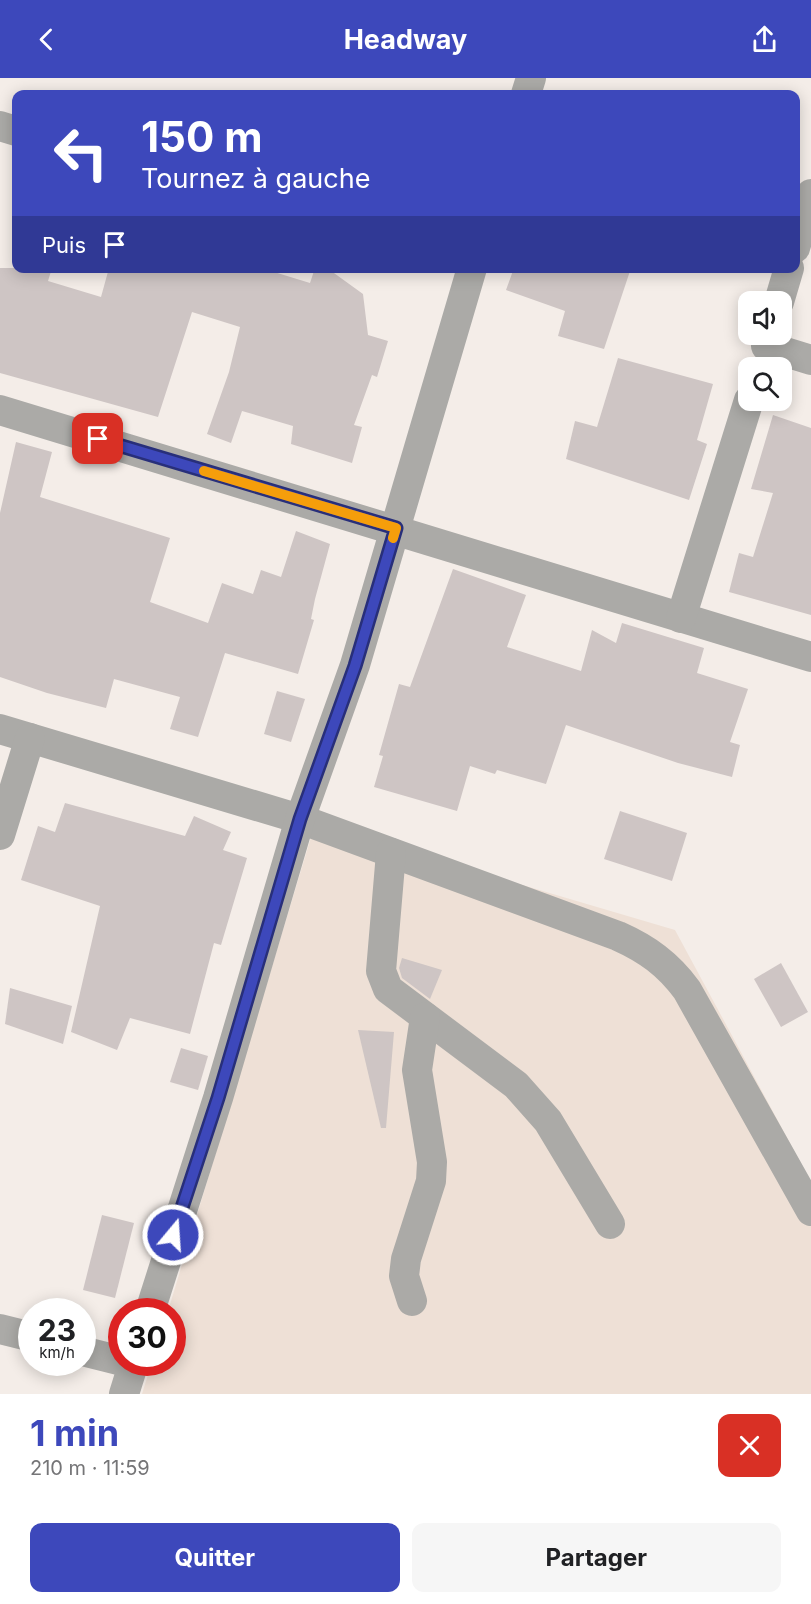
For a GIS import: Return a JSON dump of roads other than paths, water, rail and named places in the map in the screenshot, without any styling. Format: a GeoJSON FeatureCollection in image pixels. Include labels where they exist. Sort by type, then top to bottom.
{"type":"FeatureCollection","features":[{"type":"Feature","properties":{"kind":"street"},"geometry":{"type":"LineString","coordinates":[[800,231],[811,194]]}},
{"type":"Feature","properties":{"kind":"street"},"geometry":{"type":"LineString","coordinates":[[154,1298],[218,1098],[300,819],[355,666],[470,273]]}},
{"type":"Feature","properties":{"kind":"street"},"geometry":{"type":"LineString","coordinates":[[782,291],[788,273]]}},
{"type":"Feature","properties":{"kind":"street"},"geometry":{"type":"LineString","coordinates":[[765,349],[811,360]]}},
{"type":"Feature","properties":{"kind":"street"},"geometry":{"type":"LineString","coordinates":[[0,410],[396,528],[811,657]]}},
{"type":"Feature","properties":{"kind":"street"},"geometry":{"type":"LineString","coordinates":[[681,618],[746,411]]}},
{"type":"Feature","properties":{"kind":"street"},"geometry":{"type":"LineString","coordinates":[[0,729],[300,819],[618,936],[662,961],[687,990],[811,1211]]}},
{"type":"Feature","properties":{"kind":"street"},"geometry":{"type":"LineString","coordinates":[[0,835],[30,738]]}},
{"type":"Feature","properties":{"kind":"street"},"geometry":{"type":"LineString","coordinates":[[391,853],[381,971],[388,989],[516,1085],[548,1121],[610,1224]]}},
{"type":"Feature","properties":{"kind":"street"},"geometry":{"type":"LineString","coordinates":[[412,1301],[404,1276],[405,1259],[431,1181],[432,1162],[417,1070],[425,1017]]}},
{"type":"Feature","properties":{"kind":"street"},"geometry":{"type":"LineString","coordinates":[[0,1329],[18,1334]]}},
{"type":"Feature","properties":{"kind":"street"},"geometry":{"type":"LineString","coordinates":[[124,1394],[126,1376]]}}]}
